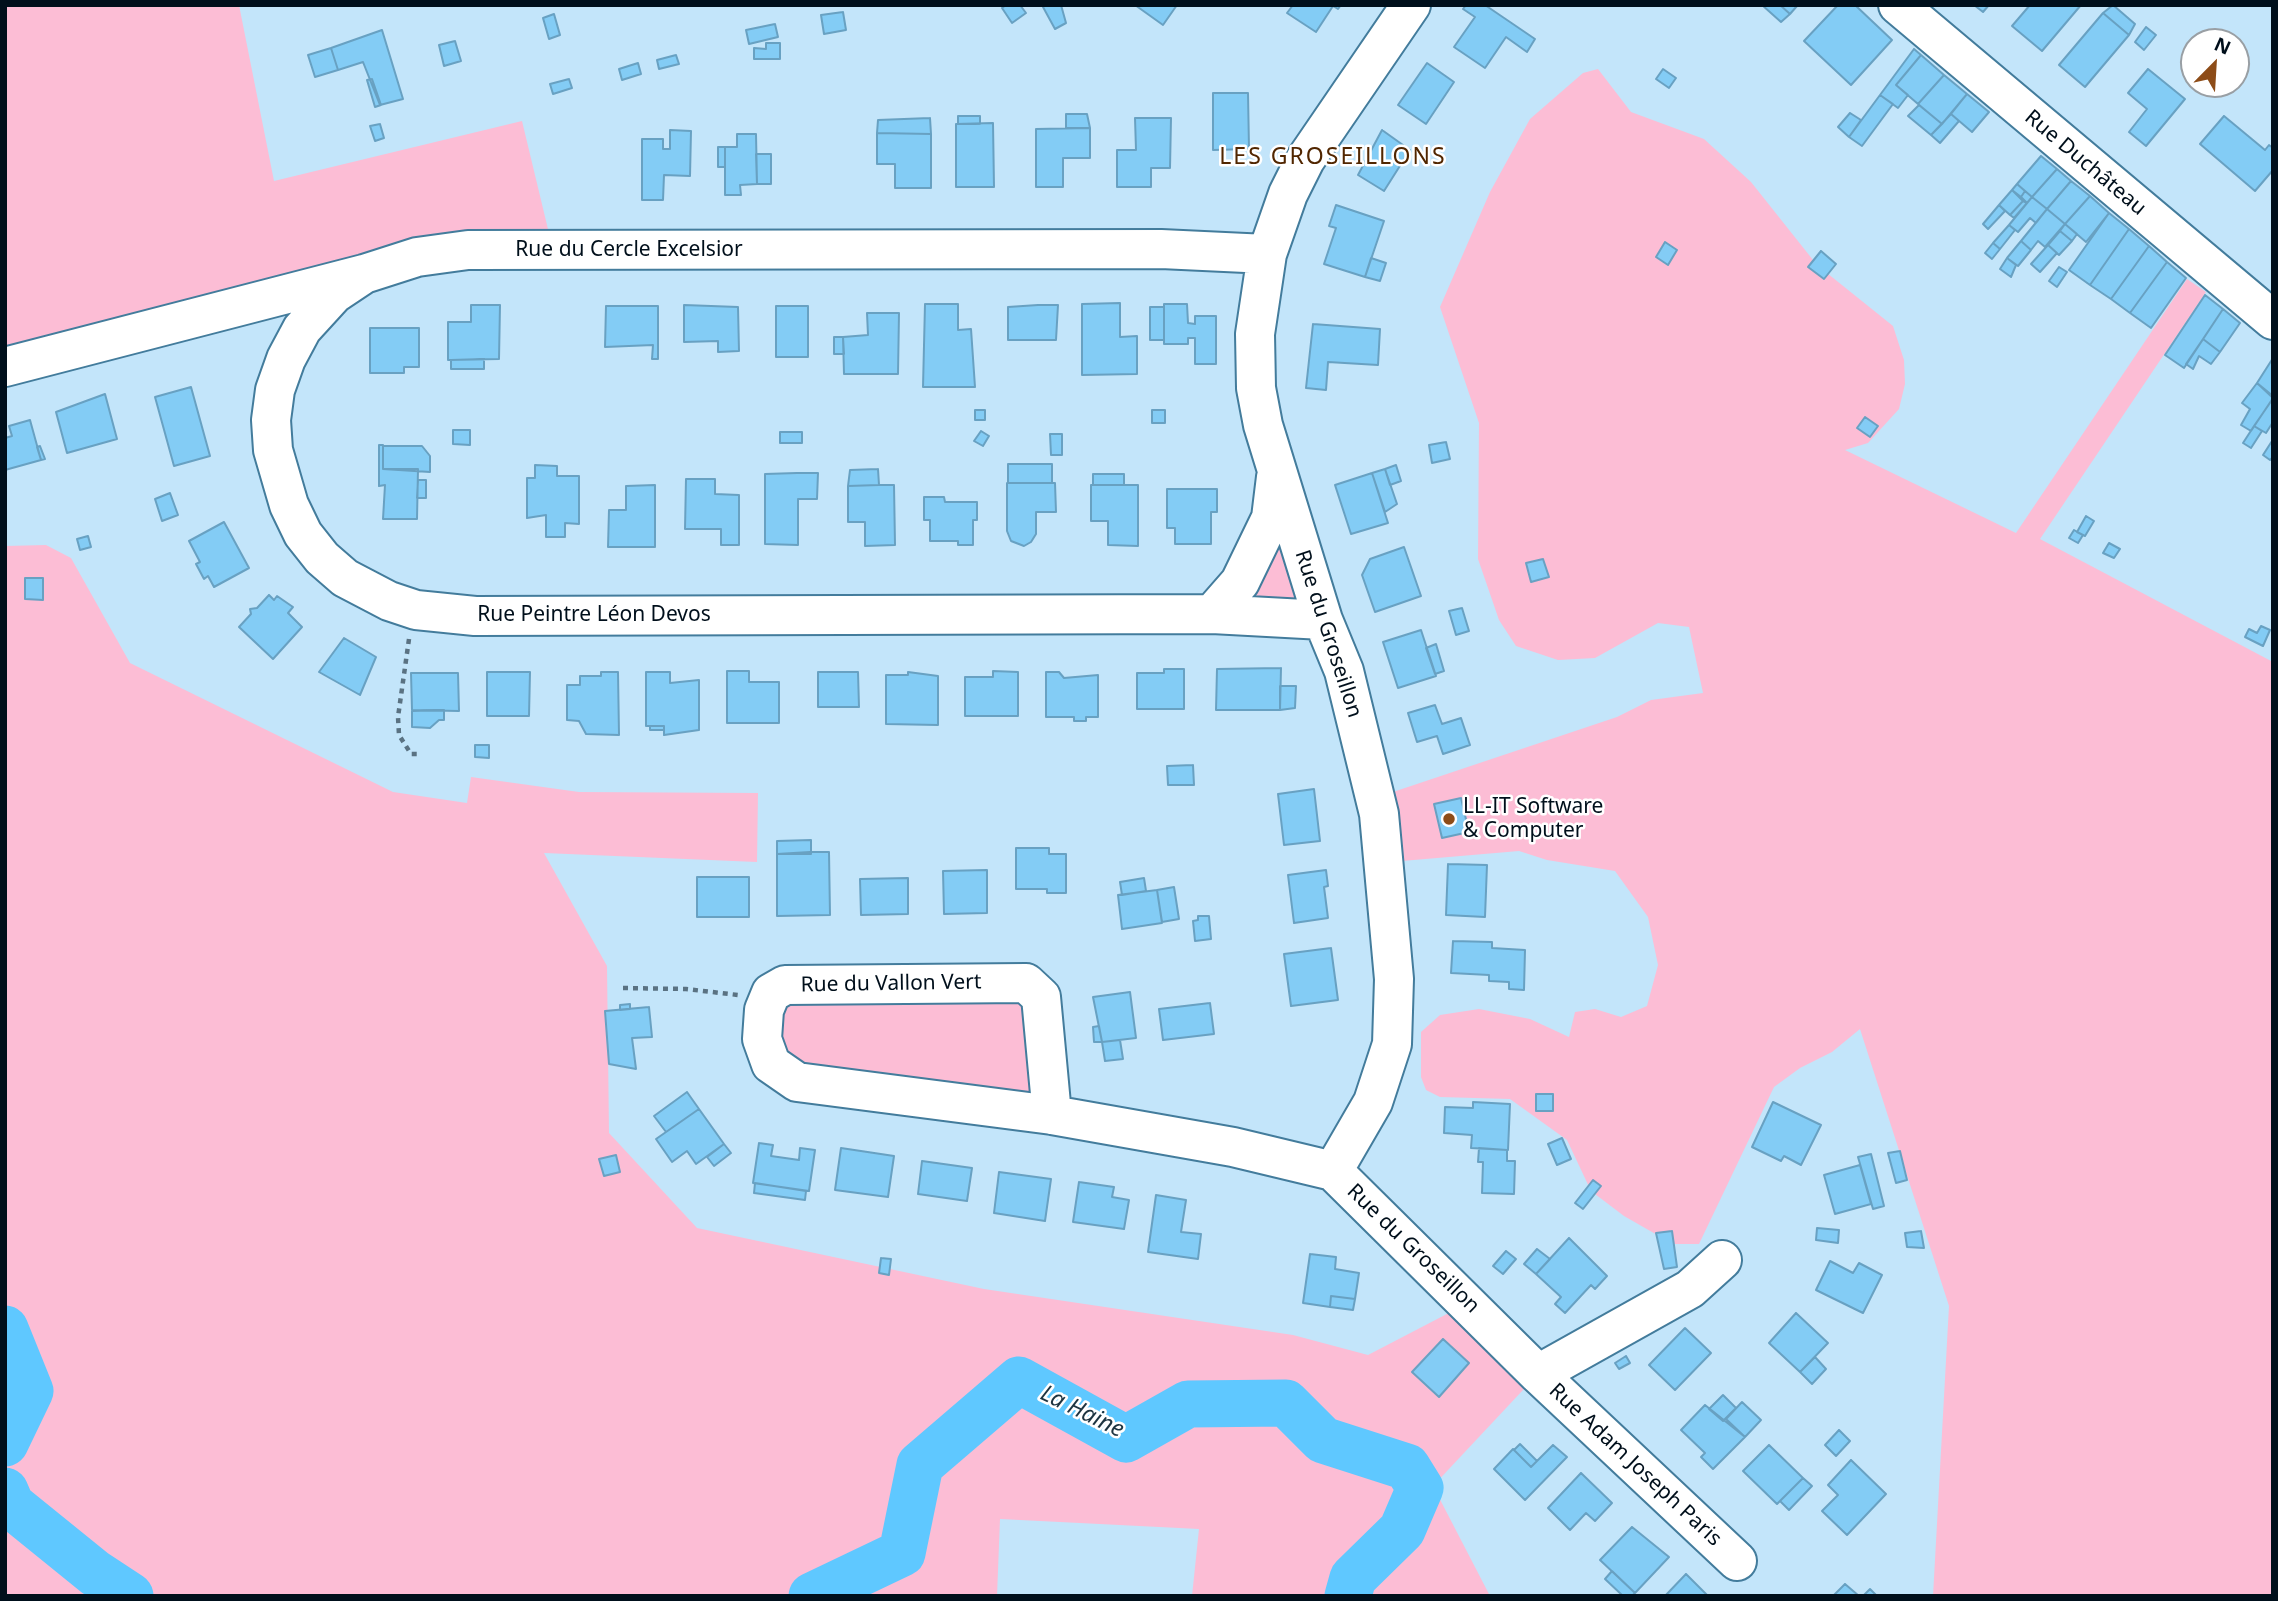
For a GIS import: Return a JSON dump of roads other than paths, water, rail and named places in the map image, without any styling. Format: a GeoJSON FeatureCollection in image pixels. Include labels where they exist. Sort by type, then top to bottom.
{"type":"FeatureCollection","features":[{"type":"Feature","properties":{"kind":"street","name":"Rue du Groseillon"},"geometry":{"type":"LineString","coordinates":[[1411,5],[1306,160],[1283,204],[1267,254],[1258,303],[1254,353],[1263,425],[1323,620],[1344,671],[1379,814],[1394,979],[1392,1044],[1373,1102],[1333,1171],[1538,1374]]}},
{"type":"Feature","properties":{"kind":"street","name":"Rue Duchâteau"},"geometry":{"type":"LineString","coordinates":[[1898,5],[2273,320]]}},
{"type":"Feature","properties":{"kind":"street","name":"Rue du Cercle Excelsior"},"geometry":{"type":"LineString","coordinates":[[5,367],[364,274],[417,257],[468,250],[1161,249],[1267,254]]}},
{"type":"Feature","properties":{"kind":"street","name":"Rue Peintre Léon Devos"},"geometry":{"type":"LineString","coordinates":[[364,274],[334,294],[302,329],[285,359],[275,390],[271,420],[272,450],[289,505],[303,534],[322,558],[367,592],[416,611],[475,616],[1212,614],[1323,620]]}},
{"type":"Feature","properties":{"kind":"street"},"geometry":{"type":"LineString","coordinates":[[1212,614],[1240,582],[1271,518],[1276,471]]}},
{"type":"Feature","properties":{"kind":"street","name":"Rue du Vallon Vert"},"geometry":{"type":"LineString","coordinates":[[1026,983],[1041,997],[1052,1115],[797,1082],[771,1064],[762,1039],[771,993],[785,985],[802,984],[1026,983]]}},
{"type":"Feature","properties":{"kind":"street"},"geometry":{"type":"LineString","coordinates":[[1052,1115],[1233,1147],[1333,1171]]}},
{"type":"Feature","properties":{"kind":"street","name":"Rue Adam Joseph Paris"},"geometry":{"type":"LineString","coordinates":[[1722,1260],[1690,1289],[1538,1374],[1737,1561]]}},
{"type":"Feature","properties":{"kind":"waterway","name":"La Haine"},"geometry":{"type":"LineString","coordinates":[[5,1329],[30,1391],[5,1443]]}},
{"type":"Feature","properties":{"kind":"waterway","name":"La Haine"},"geometry":{"type":"LineString","coordinates":[[812,1596],[902,1553],[920,1465],[1019,1380],[1126,1439],[1188,1404],[1286,1403],[1323,1440],[1407,1467],[1420,1488],[1402,1530],[1353,1578],[1348,1596]]}},
{"type":"Feature","properties":{"kind":"waterway","name":"La Haine"},"geometry":{"type":"LineString","coordinates":[[5,1491],[11,1505],[95,1573],[130,1596]]}},
{"type":"Feature","properties":{"kind":"place","name":"LL-IT Software & Computer"},"geometry":{"type":"Point","coordinates":[1449,819]}},
{"type":"Feature","properties":{"kind":"district","name":"LES GROSEILLONS"},"geometry":{"type":"Point","coordinates":[1333,157]}}]}
